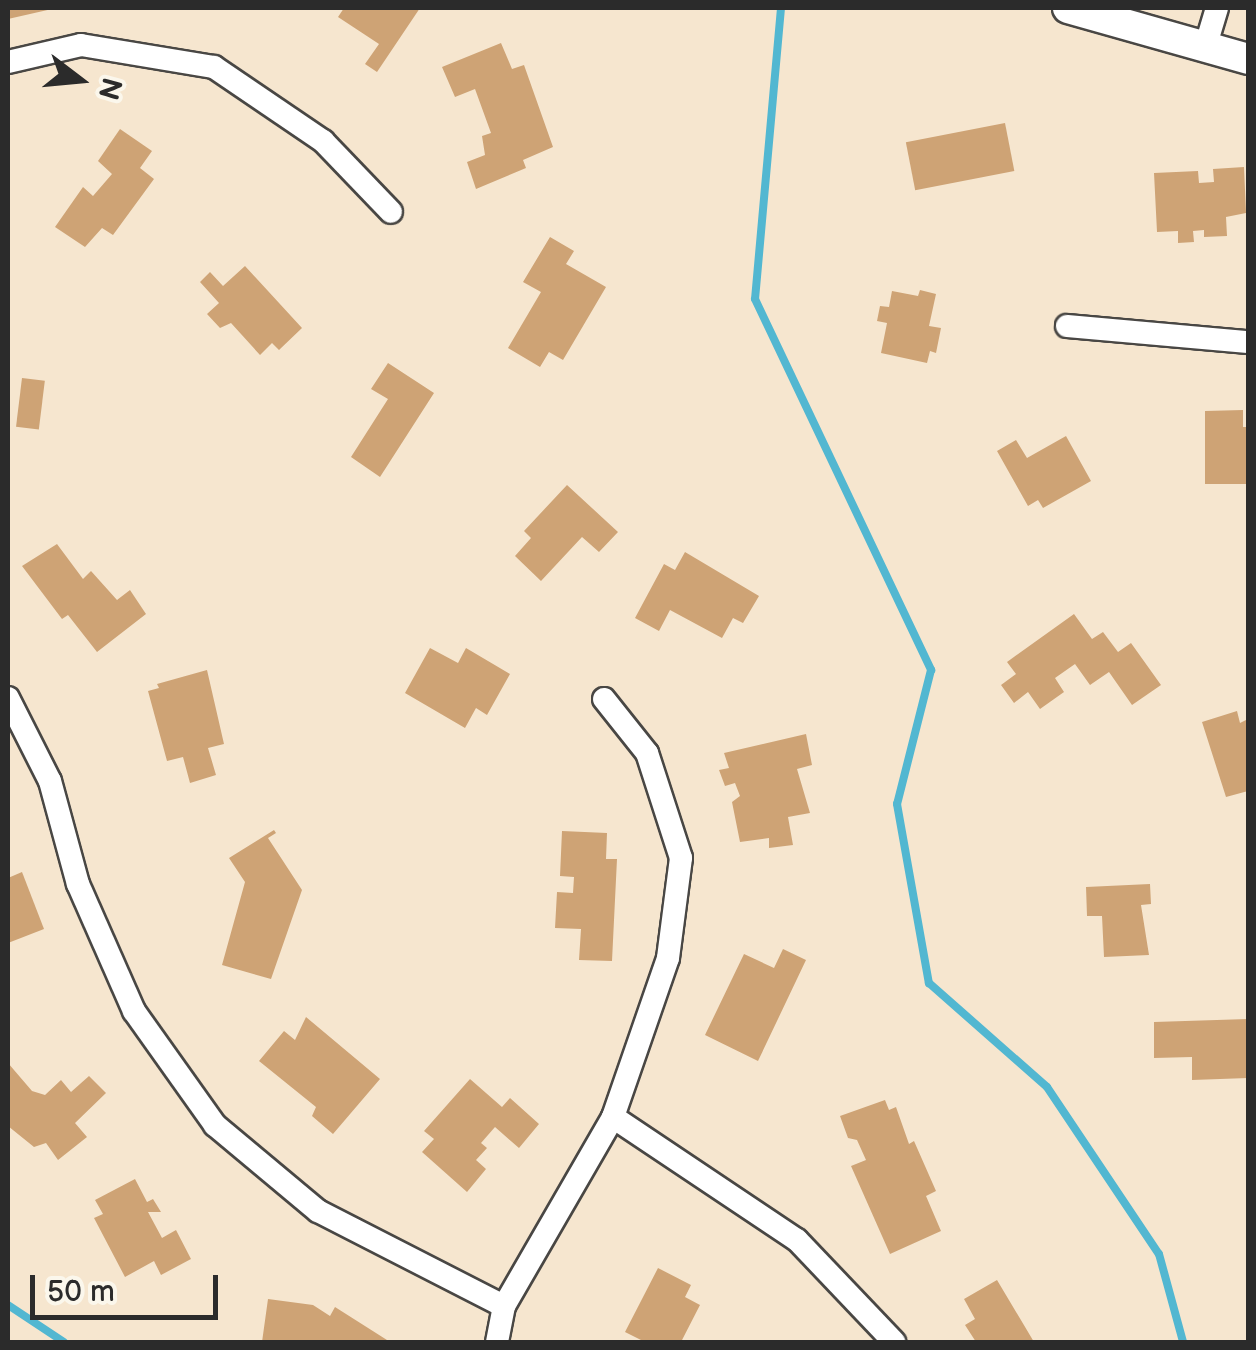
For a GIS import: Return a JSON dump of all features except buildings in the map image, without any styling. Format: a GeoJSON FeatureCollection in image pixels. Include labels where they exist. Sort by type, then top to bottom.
{"type":"FeatureCollection","features":[{"type":"Feature","properties":{"kind":"main road"},"geometry":{"type":"LineString","coordinates":[[1068,8],[1248,59]]}},
{"type":"Feature","properties":{"kind":"street"},"geometry":{"type":"LineString","coordinates":[[1206,48],[1218,8]]}},
{"type":"Feature","properties":{"kind":"street"},"geometry":{"type":"LineString","coordinates":[[8,62],[81,46],[214,67],[323,141],[391,212]]}},
{"type":"Feature","properties":{"kind":"street"},"geometry":{"type":"LineString","coordinates":[[1067,326],[1248,342]]}},
{"type":"Feature","properties":{"kind":"street"},"geometry":{"type":"LineString","coordinates":[[8,698],[50,781],[78,884],[134,1012],[215,1125],[318,1211],[504,1306]]}},
{"type":"Feature","properties":{"kind":"street"},"geometry":{"type":"LineString","coordinates":[[497,1342],[504,1306],[613,1118],[668,958],[681,858],[647,753],[604,700]]}},
{"type":"Feature","properties":{"kind":"street"},"geometry":{"type":"LineString","coordinates":[[613,1118],[797,1240],[894,1342]]}},
{"type":"Feature","properties":{"kind":"waterway"},"geometry":{"type":"LineString","coordinates":[[781,8],[755,299],[931,670],[897,804],[929,983],[1047,1087],[1159,1254],[1183,1342]]}},
{"type":"Feature","properties":{"kind":"waterway"},"geometry":{"type":"LineString","coordinates":[[8,1305],[64,1342]]}}]}
